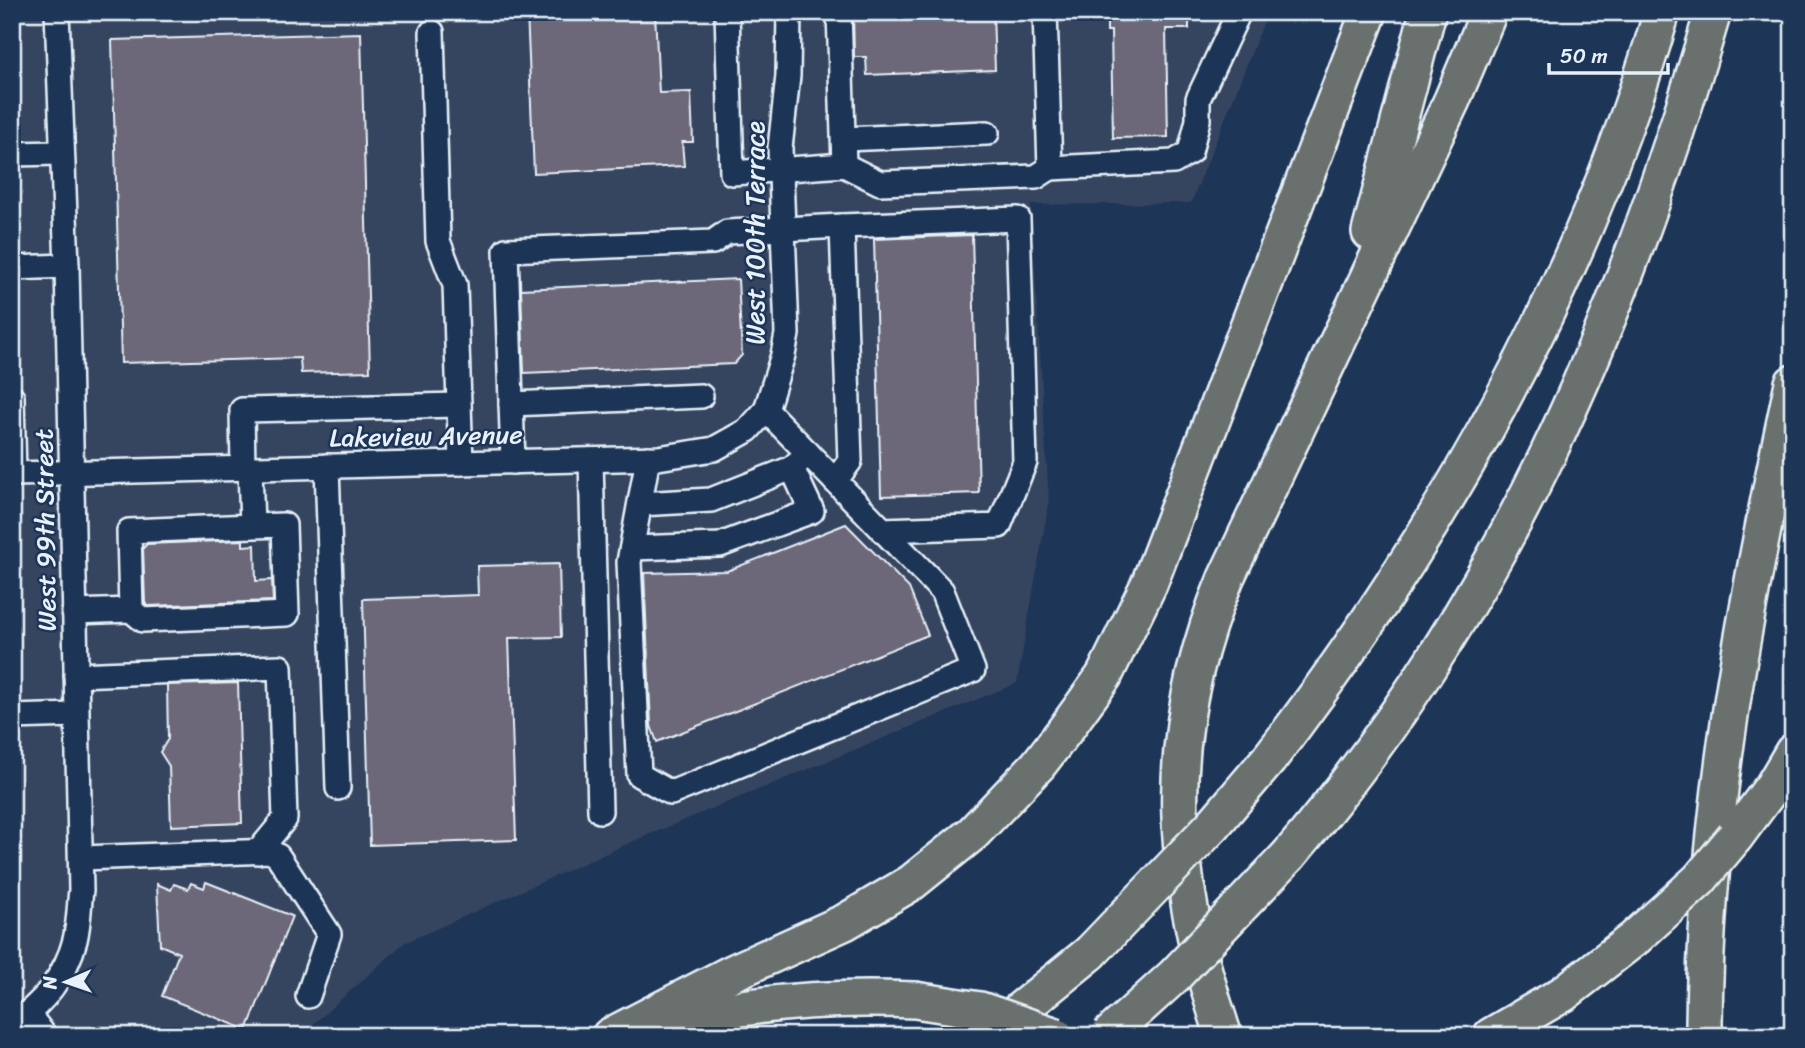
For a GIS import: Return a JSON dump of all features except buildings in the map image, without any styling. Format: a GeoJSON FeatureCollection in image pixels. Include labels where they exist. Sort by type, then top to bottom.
{"type":"FeatureCollection","features":[{"type":"Feature","properties":{"kind":"highway"},"geometry":{"type":"LineString","coordinates":[[610,1036],[730,974],[845,922],[911,883],[997,809],[1066,730],[1104,676],[1149,583],[1369,12]]}},
{"type":"Feature","properties":{"kind":"highway"},"geometry":{"type":"LineString","coordinates":[[1349,313],[1428,12]]}},
{"type":"Feature","properties":{"kind":"highway"},"geometry":{"type":"LineString","coordinates":[[1224,1036],[1209,992],[1184,884],[1179,777],[1186,705],[1207,623],[1349,313],[1451,100],[1489,12]]}},
{"type":"Feature","properties":{"kind":"highway"},"geometry":{"type":"LineString","coordinates":[[988,1036],[1090,953],[1213,825],[1269,760],[1373,619],[1464,472],[1500,407],[1569,266],[1628,114],[1662,12]]}},
{"type":"Feature","properties":{"kind":"highway"},"geometry":{"type":"LineString","coordinates":[[1108,1036],[1174,976],[1289,855],[1347,787],[1399,716],[1517,520],[1572,407],[1646,224],[1713,12]]}},
{"type":"Feature","properties":{"kind":"highway"},"geometry":{"type":"LineString","coordinates":[[1704,1036],[1705,932],[1718,789],[1744,621],[1793,383]]}},
{"type":"Feature","properties":{"kind":"highway"},"geometry":{"type":"LineString","coordinates":[[1492,1036],[1563,993],[1635,938],[1699,880],[1773,786],[1793,752]]}},
{"type":"Feature","properties":{"kind":"highway"},"geometry":{"type":"LineString","coordinates":[[622,1036],[713,1011],[766,1004],[855,998],[915,1000],[980,1010],[1056,1036]]}},
{"type":"Feature","properties":{"kind":"street","name":"West 99th Street"},"geometry":{"type":"LineString","coordinates":[[20,1018],[44,997],[61,972],[75,941],[82,858],[76,715],[67,266],[57,12]]}},
{"type":"Feature","properties":{"kind":"street"},"geometry":{"type":"LineString","coordinates":[[727,12],[732,173],[845,164],[880,183],[1036,177],[1050,169],[1174,162],[1190,152],[1198,120],[1198,99],[1239,12]]}},
{"type":"Feature","properties":{"kind":"street","name":"West 100th Terrace"},"geometry":{"type":"LineString","coordinates":[[766,410],[787,334],[780,171],[788,76],[789,12]]}},
{"type":"Feature","properties":{"kind":"street"},"geometry":{"type":"LineString","coordinates":[[839,12],[845,164]]}},
{"type":"Feature","properties":{"kind":"street"},"geometry":{"type":"LineString","coordinates":[[1045,12],[1050,169]]}},
{"type":"Feature","properties":{"kind":"street"},"geometry":{"type":"LineString","coordinates":[[432,32],[438,241],[455,285],[461,463]]}},
{"type":"Feature","properties":{"kind":"street"},"geometry":{"type":"LineString","coordinates":[[844,139],[987,133]]}},
{"type":"Feature","properties":{"kind":"street"},"geometry":{"type":"LineString","coordinates":[[12,154],[61,153]]}},
{"type":"Feature","properties":{"kind":"street"},"geometry":{"type":"LineString","coordinates":[[513,462],[506,250],[713,242],[727,232],[782,228],[1018,219],[1025,462],[999,526],[883,530]]}},
{"type":"Feature","properties":{"kind":"street"},"geometry":{"type":"LineString","coordinates":[[835,481],[850,461],[842,226]]}},
{"type":"Feature","properties":{"kind":"street"},"geometry":{"type":"LineString","coordinates":[[12,268],[67,266]]}},
{"type":"Feature","properties":{"kind":"street"},"geometry":{"type":"LineString","coordinates":[[511,404],[701,396]]}},
{"type":"Feature","properties":{"kind":"street","name":"Lakeview Avenue"},"geometry":{"type":"LineString","coordinates":[[12,397],[15,474],[648,458],[714,449],[748,430],[766,410]]}},
{"type":"Feature","properties":{"kind":"street"},"geometry":{"type":"LineString","coordinates":[[252,526],[242,410],[459,405]]}},
{"type":"Feature","properties":{"kind":"street"},"geometry":{"type":"LineString","coordinates":[[632,548],[720,545],[812,511],[800,460],[766,410]]}},
{"type":"Feature","properties":{"kind":"street"},"geometry":{"type":"LineString","coordinates":[[648,458],[629,562],[639,775],[671,793],[973,670],[942,591],[835,481],[800,460]]}},
{"type":"Feature","properties":{"kind":"street"},"geometry":{"type":"LineString","coordinates":[[591,460],[600,811]]}},
{"type":"Feature","properties":{"kind":"street"},"geometry":{"type":"LineString","coordinates":[[640,504],[711,500],[800,460]]}},
{"type":"Feature","properties":{"kind":"street"},"geometry":{"type":"LineString","coordinates":[[327,466],[338,788]]}},
{"type":"Feature","properties":{"kind":"street"},"geometry":{"type":"LineString","coordinates":[[75,612],[131,610],[144,620],[287,614],[284,525],[129,531],[131,610]]}},
{"type":"Feature","properties":{"kind":"street"},"geometry":{"type":"LineString","coordinates":[[76,675],[280,667],[285,819],[258,852]]}},
{"type":"Feature","properties":{"kind":"street"},"geometry":{"type":"LineString","coordinates":[[12,717],[76,715]]}},
{"type":"Feature","properties":{"kind":"street"},"geometry":{"type":"LineString","coordinates":[[82,858],[270,851],[278,856],[329,934],[308,996]]}},
{"type":"Feature","properties":{"kind":"street"},"geometry":{"type":"LineString","coordinates":[[20,1018],[45,1036]]}},
{"type":"Feature","properties":{"kind":"shaded area"},"geometry":{"type":"Polygon","coordinates":[[[12,12],[1268,12],[1191,203],[1031,205],[1049,502],[1017,683],[636,840],[404,943],[300,1036],[12,1036],[12,12]]]}}]}
